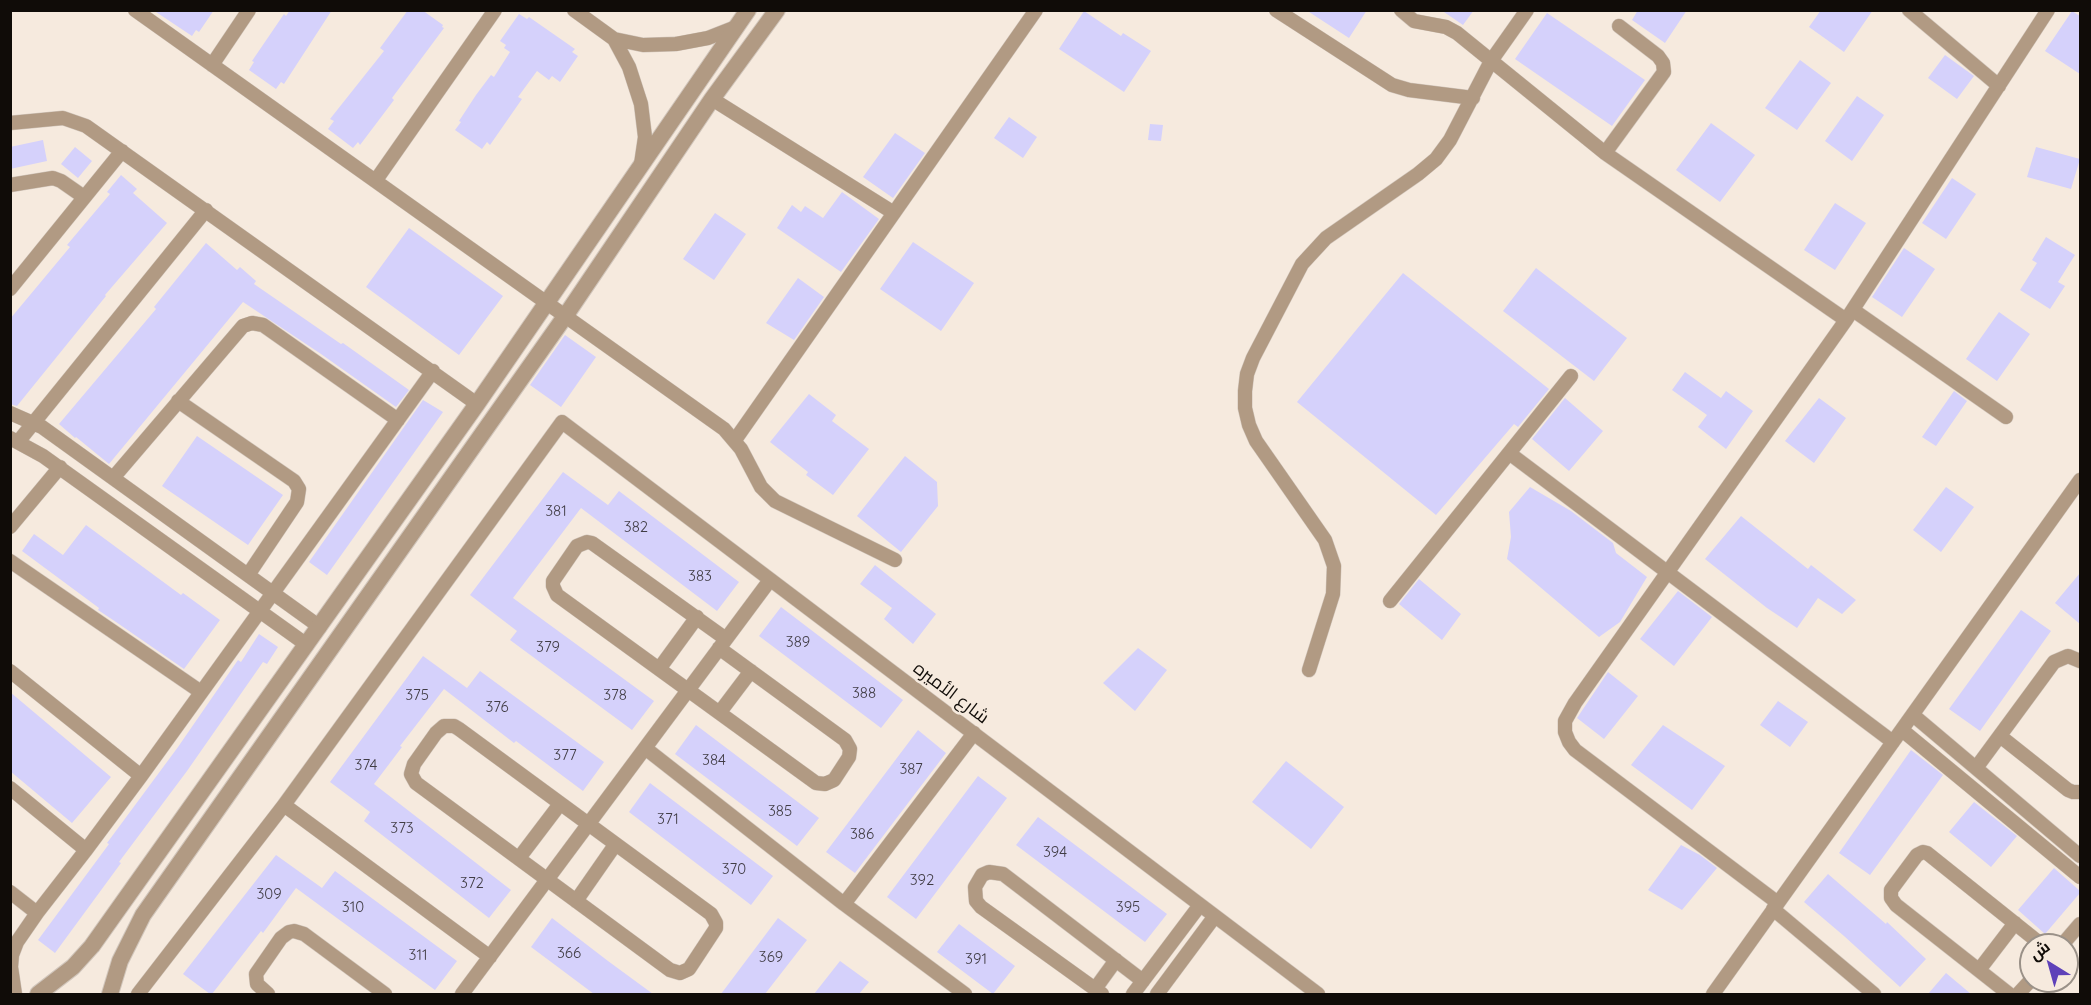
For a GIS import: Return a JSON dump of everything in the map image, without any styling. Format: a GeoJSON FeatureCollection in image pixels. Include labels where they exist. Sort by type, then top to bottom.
{"type":"FeatureCollection","features":[{"type":"Feature","properties":{"kind":"street"},"geometry":{"type":"LineString","coordinates":[[135,10],[724,429],[735,440],[755,479],[775,501],[895,560]]}},
{"type":"Feature","properties":{"kind":"street"},"geometry":{"type":"LineString","coordinates":[[212,65],[249,10]]}},
{"type":"Feature","properties":{"kind":"street"},"geometry":{"type":"LineString","coordinates":[[376,180],[495,10]]}},
{"type":"Feature","properties":{"kind":"street"},"geometry":{"type":"LineString","coordinates":[[573,10],[614,39],[644,45],[676,44],[708,38],[736,27]]}},
{"type":"Feature","properties":{"kind":"street"},"geometry":{"type":"LineString","coordinates":[[38,994],[73,967],[92,946],[477,404],[748,10]]}},
{"type":"Feature","properties":{"kind":"street"},"geometry":{"type":"LineString","coordinates":[[114,992],[120,961],[143,915],[566,315],[712,99],[777,10]]}},
{"type":"Feature","properties":{"kind":"street"},"geometry":{"type":"LineString","coordinates":[[735,440],[1036,10]]}},
{"type":"Feature","properties":{"kind":"street"},"geometry":{"type":"LineString","coordinates":[[1276,10],[1392,85],[1409,90],[1473,98]]}},
{"type":"Feature","properties":{"kind":"street"},"geometry":{"type":"LineString","coordinates":[[1401,10],[1414,21],[1452,30],[1605,153],[2006,417]]}},
{"type":"Feature","properties":{"kind":"street"},"geometry":{"type":"LineString","coordinates":[[1309,670],[1333,594],[1334,566],[1325,540],[1256,441],[1245,408],[1247,374],[1293,280],[1313,250],[1436,159],[1450,140],[1491,61],[1527,10]]}},
{"type":"Feature","properties":{"kind":"street"},"geometry":{"type":"LineString","coordinates":[[1909,10],[1999,86]]}},
{"type":"Feature","properties":{"kind":"street"},"geometry":{"type":"LineString","coordinates":[[1874,994],[1776,906],[1575,750],[1565,732],[1565,721],[1569,711],[1849,315],[2048,10]]}},
{"type":"Feature","properties":{"kind":"street"},"geometry":{"type":"LineString","coordinates":[[1605,153],[1664,72],[1660,59],[1619,26]]}},
{"type":"Feature","properties":{"kind":"street"},"geometry":{"type":"LineString","coordinates":[[614,39],[629,67],[641,104],[645,137],[641,164]]}},
{"type":"Feature","properties":{"kind":"street"},"geometry":{"type":"LineString","coordinates":[[712,99],[894,213]]}},
{"type":"Feature","properties":{"kind":"street"},"geometry":{"type":"LineString","coordinates":[[10,123],[63,118],[86,126],[477,404]]}},
{"type":"Feature","properties":{"kind":"street"},"geometry":{"type":"LineString","coordinates":[[10,289],[122,151]]}},
{"type":"Feature","properties":{"kind":"street"},"geometry":{"type":"LineString","coordinates":[[10,185],[53,178],[84,197]]}},
{"type":"Feature","properties":{"kind":"street"},"geometry":{"type":"LineString","coordinates":[[206,210],[33,423],[14,440],[60,467],[307,645]]}},
{"type":"Feature","properties":{"kind":"street"},"geometry":{"type":"LineString","coordinates":[[113,478],[243,326],[252,323],[263,325],[398,420]]}},
{"type":"Feature","properties":{"kind":"street"},"geometry":{"type":"LineString","coordinates":[[15,994],[11,967],[12,955],[17,942],[141,776],[433,371]]}},
{"type":"Feature","properties":{"kind":"street"},"geometry":{"type":"LineString","coordinates":[[1390,601],[1571,376]]}},
{"type":"Feature","properties":{"kind":"street"},"geometry":{"type":"LineString","coordinates":[[178,401],[294,482],[299,489],[297,502],[248,575]]}},
{"type":"Feature","properties":{"kind":"street"},"geometry":{"type":"LineString","coordinates":[[10,414],[42,427],[320,627]]}},
{"type":"Feature","properties":{"kind":"street","name":"شارع الأميره"},"geometry":{"type":"LineString","coordinates":[[284,805],[562,422],[1318,994]]}},
{"type":"Feature","properties":{"kind":"street"},"geometry":{"type":"LineString","coordinates":[[1509,453],[1893,742]]}},
{"type":"Feature","properties":{"kind":"street"},"geometry":{"type":"LineString","coordinates":[[10,527],[60,467]]}},
{"type":"Feature","properties":{"kind":"street"},"geometry":{"type":"LineString","coordinates":[[1713,994],[2080,480]]}},
{"type":"Feature","properties":{"kind":"street"},"geometry":{"type":"LineString","coordinates":[[587,542],[697,617],[723,644],[751,671],[845,740],[850,749],[849,757],[834,780],[825,784],[816,783],[554,591],[553,581],[577,546],[587,542]]}},
{"type":"Feature","properties":{"kind":"street"},"geometry":{"type":"LineString","coordinates":[[10,561],[201,692]]}},
{"type":"Feature","properties":{"kind":"street"},"geometry":{"type":"LineString","coordinates":[[462,994],[771,580]]}},
{"type":"Feature","properties":{"kind":"street"},"geometry":{"type":"LineString","coordinates":[[658,669],[697,617]]}},
{"type":"Feature","properties":{"kind":"street"},"geometry":{"type":"LineString","coordinates":[[1976,768],[2054,662],[2068,656],[2080,661]]}},
{"type":"Feature","properties":{"kind":"street"},"geometry":{"type":"LineString","coordinates":[[10,671],[141,776]]}},
{"type":"Feature","properties":{"kind":"street"},"geometry":{"type":"LineString","coordinates":[[720,712],[751,671]]}},
{"type":"Feature","properties":{"kind":"street"},"geometry":{"type":"LineString","coordinates":[[1913,715],[2080,856]]}},
{"type":"Feature","properties":{"kind":"street"},"geometry":{"type":"LineString","coordinates":[[444,726],[454,726],[589,826],[714,918],[716,923],[714,933],[685,972],[675,973],[670,970],[412,779],[414,764],[436,733],[444,726]]}},
{"type":"Feature","properties":{"kind":"street"},"geometry":{"type":"LineString","coordinates":[[1902,730],[2080,877]]}},
{"type":"Feature","properties":{"kind":"street"},"geometry":{"type":"LineString","coordinates":[[844,904],[974,733]]}},
{"type":"Feature","properties":{"kind":"street"},"geometry":{"type":"LineString","coordinates":[[2000,736],[2068,790],[2080,792]]}},
{"type":"Feature","properties":{"kind":"street"},"geometry":{"type":"LineString","coordinates":[[645,748],[844,904],[965,994]]}},
{"type":"Feature","properties":{"kind":"street"},"geometry":{"type":"LineString","coordinates":[[10,788],[87,850]]}},
{"type":"Feature","properties":{"kind":"street"},"geometry":{"type":"LineString","coordinates":[[519,858],[560,804]]}},
{"type":"Feature","properties":{"kind":"street"},"geometry":{"type":"LineString","coordinates":[[138,994],[284,805],[490,957]]}},
{"type":"Feature","properties":{"kind":"street"},"geometry":{"type":"LineString","coordinates":[[576,901],[615,845]]}},
{"type":"Feature","properties":{"kind":"street"},"geometry":{"type":"LineString","coordinates":[[2009,994],[1896,904],[1891,898],[1891,890],[1914,858],[1923,852],[1930,855],[2027,933]]}},
{"type":"Feature","properties":{"kind":"street"},"geometry":{"type":"LineString","coordinates":[[1116,960],[1099,992],[981,907],[974,894],[978,881],[989,872],[1003,874],[1116,960],[1143,981]]}},
{"type":"Feature","properties":{"kind":"street"},"geometry":{"type":"LineString","coordinates":[[10,892],[37,913]]}},
{"type":"Feature","properties":{"kind":"street"},"geometry":{"type":"LineString","coordinates":[[1133,994],[1200,905]]}},
{"type":"Feature","properties":{"kind":"street"},"geometry":{"type":"LineString","coordinates":[[1158,994],[1215,916]]}},
{"type":"Feature","properties":{"kind":"street"},"geometry":{"type":"LineString","coordinates":[[1979,970],[2015,923]]}},
{"type":"Feature","properties":{"kind":"street"},"geometry":{"type":"LineString","coordinates":[[268,994],[257,984],[256,974],[281,938],[294,931],[304,934],[385,994]]}},
{"type":"Feature","properties":{"kind":"building"},"geometry":{"type":"Polygon","coordinates":[[[153,10],[214,10],[199,32],[196,30],[192,36],[153,10]]]}},
{"type":"Feature","properties":{"kind":"building"},"geometry":{"type":"Polygon","coordinates":[[[290,10],[332,10],[284,84],[281,82],[276,89],[249,70],[254,62],[252,61],[284,14],[286,16],[290,10]]]}},
{"type":"Feature","properties":{"kind":"building"},"geometry":{"type":"Polygon","coordinates":[[[408,10],[422,10],[444,28],[360,145],[358,142],[353,148],[328,129],[334,121],[330,119],[384,51],[380,48],[408,10]]]}},
{"type":"Feature","properties":{"kind":"building"},"geometry":{"type":"Polygon","coordinates":[[[1306,10],[1367,10],[1349,38],[1306,10]]]}},
{"type":"Feature","properties":{"kind":"building"},"geometry":{"type":"Polygon","coordinates":[[[1441,10],[1474,10],[1463,25],[1441,10]]]}},
{"type":"Feature","properties":{"kind":"building"},"geometry":{"type":"Polygon","coordinates":[[[1638,10],[1687,10],[1665,43],[1632,20],[1638,10]]]}},
{"type":"Feature","properties":{"kind":"building"},"geometry":{"type":"Polygon","coordinates":[[[1821,10],[1873,10],[1844,52],[1809,27],[1821,10]]]}},
{"type":"Feature","properties":{"kind":"building"},"geometry":{"type":"Polygon","coordinates":[[[1084,11],[1121,36],[1123,33],[1151,51],[1124,92],[1059,49],[1084,11]]]}},
{"type":"Feature","properties":{"kind":"building"},"geometry":{"type":"Polygon","coordinates":[[[2072,11],[2080,16],[2080,74],[2045,51],[2072,11]]]}},
{"type":"Feature","properties":{"kind":"building"},"geometry":{"type":"Polygon","coordinates":[[[1547,13],[1645,80],[1612,126],[1515,59],[1547,13]]]}},
{"type":"Feature","properties":{"kind":"building"},"geometry":{"type":"Polygon","coordinates":[[[519,14],[527,19],[529,17],[575,49],[572,52],[578,56],[560,82],[552,76],[549,80],[537,71],[518,97],[522,99],[490,145],[487,142],[482,149],[455,130],[476,95],[491,75],[494,77],[510,52],[500,41],[519,14]]]}},
{"type":"Feature","properties":{"kind":"building"},"geometry":{"type":"Polygon","coordinates":[[[1945,55],[1974,76],[1957,99],[1928,78],[1945,55]]]}},
{"type":"Feature","properties":{"kind":"building"},"geometry":{"type":"Polygon","coordinates":[[[1800,60],[1831,83],[1797,130],[1765,108],[1800,60]]]}},
{"type":"Feature","properties":{"kind":"building"},"geometry":{"type":"Polygon","coordinates":[[[1857,96],[1884,115],[1852,161],[1825,141],[1857,96]]]}},
{"type":"Feature","properties":{"kind":"building"},"geometry":{"type":"Polygon","coordinates":[[[1009,117],[1037,137],[1023,158],[994,138],[1009,117]]]}},
{"type":"Feature","properties":{"kind":"building"},"geometry":{"type":"Polygon","coordinates":[[[1711,123],[1755,155],[1720,202],[1676,170],[1711,123]]]}},
{"type":"Feature","properties":{"kind":"building"},"geometry":{"type":"Polygon","coordinates":[[[1150,124],[1163,125],[1161,141],[1148,140],[1150,124]]]}},
{"type":"Feature","properties":{"kind":"building"},"geometry":{"type":"Polygon","coordinates":[[[895,133],[925,153],[893,198],[863,177],[895,133]]]}},
{"type":"Feature","properties":{"kind":"building"},"geometry":{"type":"Polygon","coordinates":[[[43,140],[47,161],[10,169],[10,147],[43,140]]]}},
{"type":"Feature","properties":{"kind":"building"},"geometry":{"type":"Polygon","coordinates":[[[75,147],[92,161],[78,178],[61,164],[75,147]]]}},
{"type":"Feature","properties":{"kind":"building"},"geometry":{"type":"Polygon","coordinates":[[[2036,147],[2080,159],[2071,189],[2027,177],[2036,147]]]}},
{"type":"Feature","properties":{"kind":"building"},"geometry":{"type":"Polygon","coordinates":[[[121,175],[137,189],[133,193],[167,223],[105,295],[17,406],[10,404],[10,319],[70,247],[67,245],[110,194],[107,192],[121,175]]]}},
{"type":"Feature","properties":{"kind":"building"},"geometry":{"type":"Polygon","coordinates":[[[1952,178],[1976,194],[1946,239],[1922,223],[1952,178]]]}},
{"type":"Feature","properties":{"kind":"building"},"geometry":{"type":"Polygon","coordinates":[[[842,192],[879,219],[841,272],[777,228],[792,205],[801,212],[805,206],[823,218],[842,192]]]}},
{"type":"Feature","properties":{"kind":"building"},"geometry":{"type":"Polygon","coordinates":[[[1835,203],[1866,223],[1835,270],[1804,250],[1835,203]]]}},
{"type":"Feature","properties":{"kind":"building"},"geometry":{"type":"Polygon","coordinates":[[[715,213],[746,234],[714,280],[683,259],[715,213]]]}},
{"type":"Feature","properties":{"kind":"building"},"geometry":{"type":"Polygon","coordinates":[[[409,228],[503,296],[459,355],[366,287],[409,228]]]}},
{"type":"Feature","properties":{"kind":"building"},"geometry":{"type":"Polygon","coordinates":[[[2046,237],[2075,255],[2058,282],[2065,286],[2050,309],[2020,290],[2037,263],[2032,260],[2046,237]]]}},
{"type":"Feature","properties":{"kind":"building"},"geometry":{"type":"Polygon","coordinates":[[[913,242],[974,283],[941,331],[880,289],[913,242]]]}},
{"type":"Feature","properties":{"kind":"building"},"geometry":{"type":"Polygon","coordinates":[[[206,243],[237,270],[240,267],[256,281],[254,284],[409,390],[396,407],[243,302],[109,464],[75,438],[59,424],[156,309],[154,307],[206,243]]]}},
{"type":"Feature","properties":{"kind":"building"},"geometry":{"type":"Polygon","coordinates":[[[1904,248],[1935,269],[1902,317],[1872,297],[1904,248]]]}},
{"type":"Feature","properties":{"kind":"building"},"geometry":{"type":"Polygon","coordinates":[[[1536,268],[1627,338],[1594,381],[1503,311],[1536,268]]]}},
{"type":"Feature","properties":{"kind":"building"},"geometry":{"type":"Polygon","coordinates":[[[1403,273],[1549,389],[1518,427],[1514,424],[1436,515],[1297,402],[1403,273]]]}},
{"type":"Feature","properties":{"kind":"building"},"geometry":{"type":"Polygon","coordinates":[[[798,278],[824,297],[794,340],[766,323],[798,278]]]}},
{"type":"Feature","properties":{"kind":"building"},"geometry":{"type":"Polygon","coordinates":[[[1999,312],[2030,334],[1997,381],[1966,359],[1999,312]]]}},
{"type":"Feature","properties":{"kind":"building"},"geometry":{"type":"Polygon","coordinates":[[[565,335],[596,357],[561,407],[530,385],[565,335]]]}},
{"type":"Feature","properties":{"kind":"building"},"geometry":{"type":"Polygon","coordinates":[[[1685,372],[1721,398],[1726,391],[1753,411],[1726,449],[1698,427],[1707,415],[1672,390],[1685,372]]]}},
{"type":"Feature","properties":{"kind":"building"},"geometry":{"type":"Polygon","coordinates":[[[1954,391],[1967,401],[1936,446],[1922,437],[1954,391]]]}},
{"type":"Feature","properties":{"kind":"building"},"geometry":{"type":"Polygon","coordinates":[[[809,394],[836,415],[832,421],[869,449],[833,495],[806,475],[808,472],[770,442],[809,394]]]}},
{"type":"Feature","properties":{"kind":"building"},"geometry":{"type":"Polygon","coordinates":[[[1565,398],[1603,431],[1569,471],[1532,439],[1565,398]]]}},
{"type":"Feature","properties":{"kind":"building"},"geometry":{"type":"Polygon","coordinates":[[[1819,398],[1846,418],[1814,463],[1785,441],[1819,398]]]}},
{"type":"Feature","properties":{"kind":"building"},"geometry":{"type":"Polygon","coordinates":[[[423,400],[443,412],[327,575],[309,562],[423,400]]]}},
{"type":"Feature","properties":{"kind":"building"},"geometry":{"type":"Polygon","coordinates":[[[197,436],[283,495],[248,545],[162,486],[197,436]]]}},
{"type":"Feature","properties":{"kind":"building"},"geometry":{"type":"Polygon","coordinates":[[[905,456],[937,482],[938,506],[901,552],[857,516],[905,456]]]}},
{"type":"Feature","properties":{"kind":"building"},"geometry":{"type":"Polygon","coordinates":[[[563,472],[608,505],[619,491],[739,582],[717,611],[581,508],[513,598],[654,701],[632,730],[510,640],[517,631],[470,595],[563,472]]]}},
{"type":"Feature","properties":{"kind":"building"},"geometry":{"type":"Polygon","coordinates":[[[1530,487],[1571,511],[1613,543],[1616,553],[1647,577],[1620,622],[1599,637],[1507,559],[1511,537],[1509,512],[1530,487]]]}},
{"type":"Feature","properties":{"kind":"building"},"geometry":{"type":"Polygon","coordinates":[[[1946,487],[1974,507],[1941,552],[1913,530],[1946,487]]]}},
{"type":"Feature","properties":{"kind":"building"},"geometry":{"type":"Polygon","coordinates":[[[1741,516],[1808,569],[1811,565],[1856,600],[1842,614],[1818,598],[1797,628],[1767,608],[1705,559],[1741,516]]]}},
{"type":"Feature","properties":{"kind":"building"},"geometry":{"type":"Polygon","coordinates":[[[86,525],[181,595],[183,593],[220,620],[184,669],[98,610],[99,608],[22,551],[34,534],[63,555],[86,525]]]}},
{"type":"Feature","properties":{"kind":"building"},"geometry":{"type":"Polygon","coordinates":[[[875,565],[936,614],[913,644],[884,619],[892,608],[860,584],[875,565]]]}},
{"type":"Feature","properties":{"kind":"building"},"geometry":{"type":"Polygon","coordinates":[[[2080,573],[2080,624],[2055,603],[2080,573]]]}},
{"type":"Feature","properties":{"kind":"building"},"geometry":{"type":"Polygon","coordinates":[[[1419,579],[1461,614],[1442,640],[1399,604],[1419,579]]]}},
{"type":"Feature","properties":{"kind":"building"},"geometry":{"type":"Polygon","coordinates":[[[1678,591],[1712,617],[1674,666],[1640,639],[1678,591]]]}},
{"type":"Feature","properties":{"kind":"building"},"geometry":{"type":"Polygon","coordinates":[[[781,607],[903,700],[881,728],[759,636],[781,607]]]}},
{"type":"Feature","properties":{"kind":"building"},"geometry":{"type":"Polygon","coordinates":[[[2021,610],[2051,631],[1980,731],[1949,709],[2021,610]]]}},
{"type":"Feature","properties":{"kind":"building"},"geometry":{"type":"Polygon","coordinates":[[[259,634],[278,647],[267,664],[263,662],[55,953],[38,940],[109,844],[107,843],[178,747],[238,660],[241,662],[259,634]]]}},
{"type":"Feature","properties":{"kind":"building"},"geometry":{"type":"Polygon","coordinates":[[[1138,648],[1167,670],[1135,711],[1103,683],[1138,648]]]}},
{"type":"Feature","properties":{"kind":"building"},"geometry":{"type":"Polygon","coordinates":[[[423,656],[467,688],[480,671],[604,762],[583,791],[516,741],[514,743],[444,689],[400,746],[402,747],[374,784],[511,890],[489,918],[364,821],[370,812],[330,782],[423,656]]]}},
{"type":"Feature","properties":{"kind":"building"},"geometry":{"type":"Polygon","coordinates":[[[1608,672],[1638,696],[1604,739],[1577,718],[1608,672]]]}},
{"type":"Feature","properties":{"kind":"building"},"geometry":{"type":"Polygon","coordinates":[[[10,692],[111,777],[72,823],[10,771],[10,692]]]}},
{"type":"Feature","properties":{"kind":"building"},"geometry":{"type":"Polygon","coordinates":[[[1778,701],[1808,722],[1790,747],[1760,725],[1778,701]]]}},
{"type":"Feature","properties":{"kind":"building"},"geometry":{"type":"Polygon","coordinates":[[[696,725],[819,818],[797,846],[675,754],[696,725]]]}},
{"type":"Feature","properties":{"kind":"building"},"geometry":{"type":"Polygon","coordinates":[[[1663,725],[1725,766],[1692,810],[1631,765],[1663,725]]]}},
{"type":"Feature","properties":{"kind":"building"},"geometry":{"type":"Polygon","coordinates":[[[918,730],[946,753],[855,873],[826,852],[918,730]]]}},
{"type":"Feature","properties":{"kind":"building"},"geometry":{"type":"Polygon","coordinates":[[[1911,750],[1943,775],[1870,875],[1839,853],[1911,750]]]}},
{"type":"Feature","properties":{"kind":"building"},"geometry":{"type":"Polygon","coordinates":[[[1286,761],[1344,807],[1311,849],[1252,802],[1286,761]]]}},
{"type":"Feature","properties":{"kind":"building"},"geometry":{"type":"Polygon","coordinates":[[[978,776],[1007,798],[916,919],[887,897],[978,776]]]}},
{"type":"Feature","properties":{"kind":"building"},"geometry":{"type":"Polygon","coordinates":[[[650,783],[773,876],[751,905],[629,812],[650,783]]]}},
{"type":"Feature","properties":{"kind":"building"},"geometry":{"type":"Polygon","coordinates":[[[1974,802],[2017,836],[1991,867],[1949,832],[1974,802]]]}},
{"type":"Feature","properties":{"kind":"building"},"geometry":{"type":"Polygon","coordinates":[[[1038,817],[1167,914],[1145,942],[1016,845],[1038,817]]]}},
{"type":"Feature","properties":{"kind":"building"},"geometry":{"type":"Polygon","coordinates":[[[1681,845],[1700,855],[1717,868],[1682,910],[1648,890],[1681,845]]]}},
{"type":"Feature","properties":{"kind":"building"},"geometry":{"type":"Polygon","coordinates":[[[276,855],[322,888],[335,871],[457,961],[435,990],[296,888],[263,933],[261,931],[210,994],[183,974],[276,855]]]}},
{"type":"Feature","properties":{"kind":"building"},"geometry":{"type":"Polygon","coordinates":[[[2054,868],[2080,891],[2046,933],[2018,910],[2054,868]]]}},
{"type":"Feature","properties":{"kind":"building"},"geometry":{"type":"Polygon","coordinates":[[[1828,874],[1886,924],[1887,922],[1926,959],[1900,987],[1804,902],[1828,874]]]}},
{"type":"Feature","properties":{"kind":"building"},"geometry":{"type":"Polygon","coordinates":[[[552,918],[653,994],[594,994],[531,947],[552,918]]]}},
{"type":"Feature","properties":{"kind":"building"},"geometry":{"type":"Polygon","coordinates":[[[778,918],[807,940],[765,994],[721,994],[778,918]]]}},
{"type":"Feature","properties":{"kind":"building"},"geometry":{"type":"Polygon","coordinates":[[[959,924],[1015,966],[993,994],[937,952],[959,924]]]}},
{"type":"Feature","properties":{"kind":"building"},"geometry":{"type":"Polygon","coordinates":[[[840,961],[869,982],[859,994],[814,994],[840,961]]]}},
{"type":"Feature","properties":{"kind":"building"},"geometry":{"type":"Polygon","coordinates":[[[1946,973],[1971,994],[1928,994],[1946,973]]]}}]}
